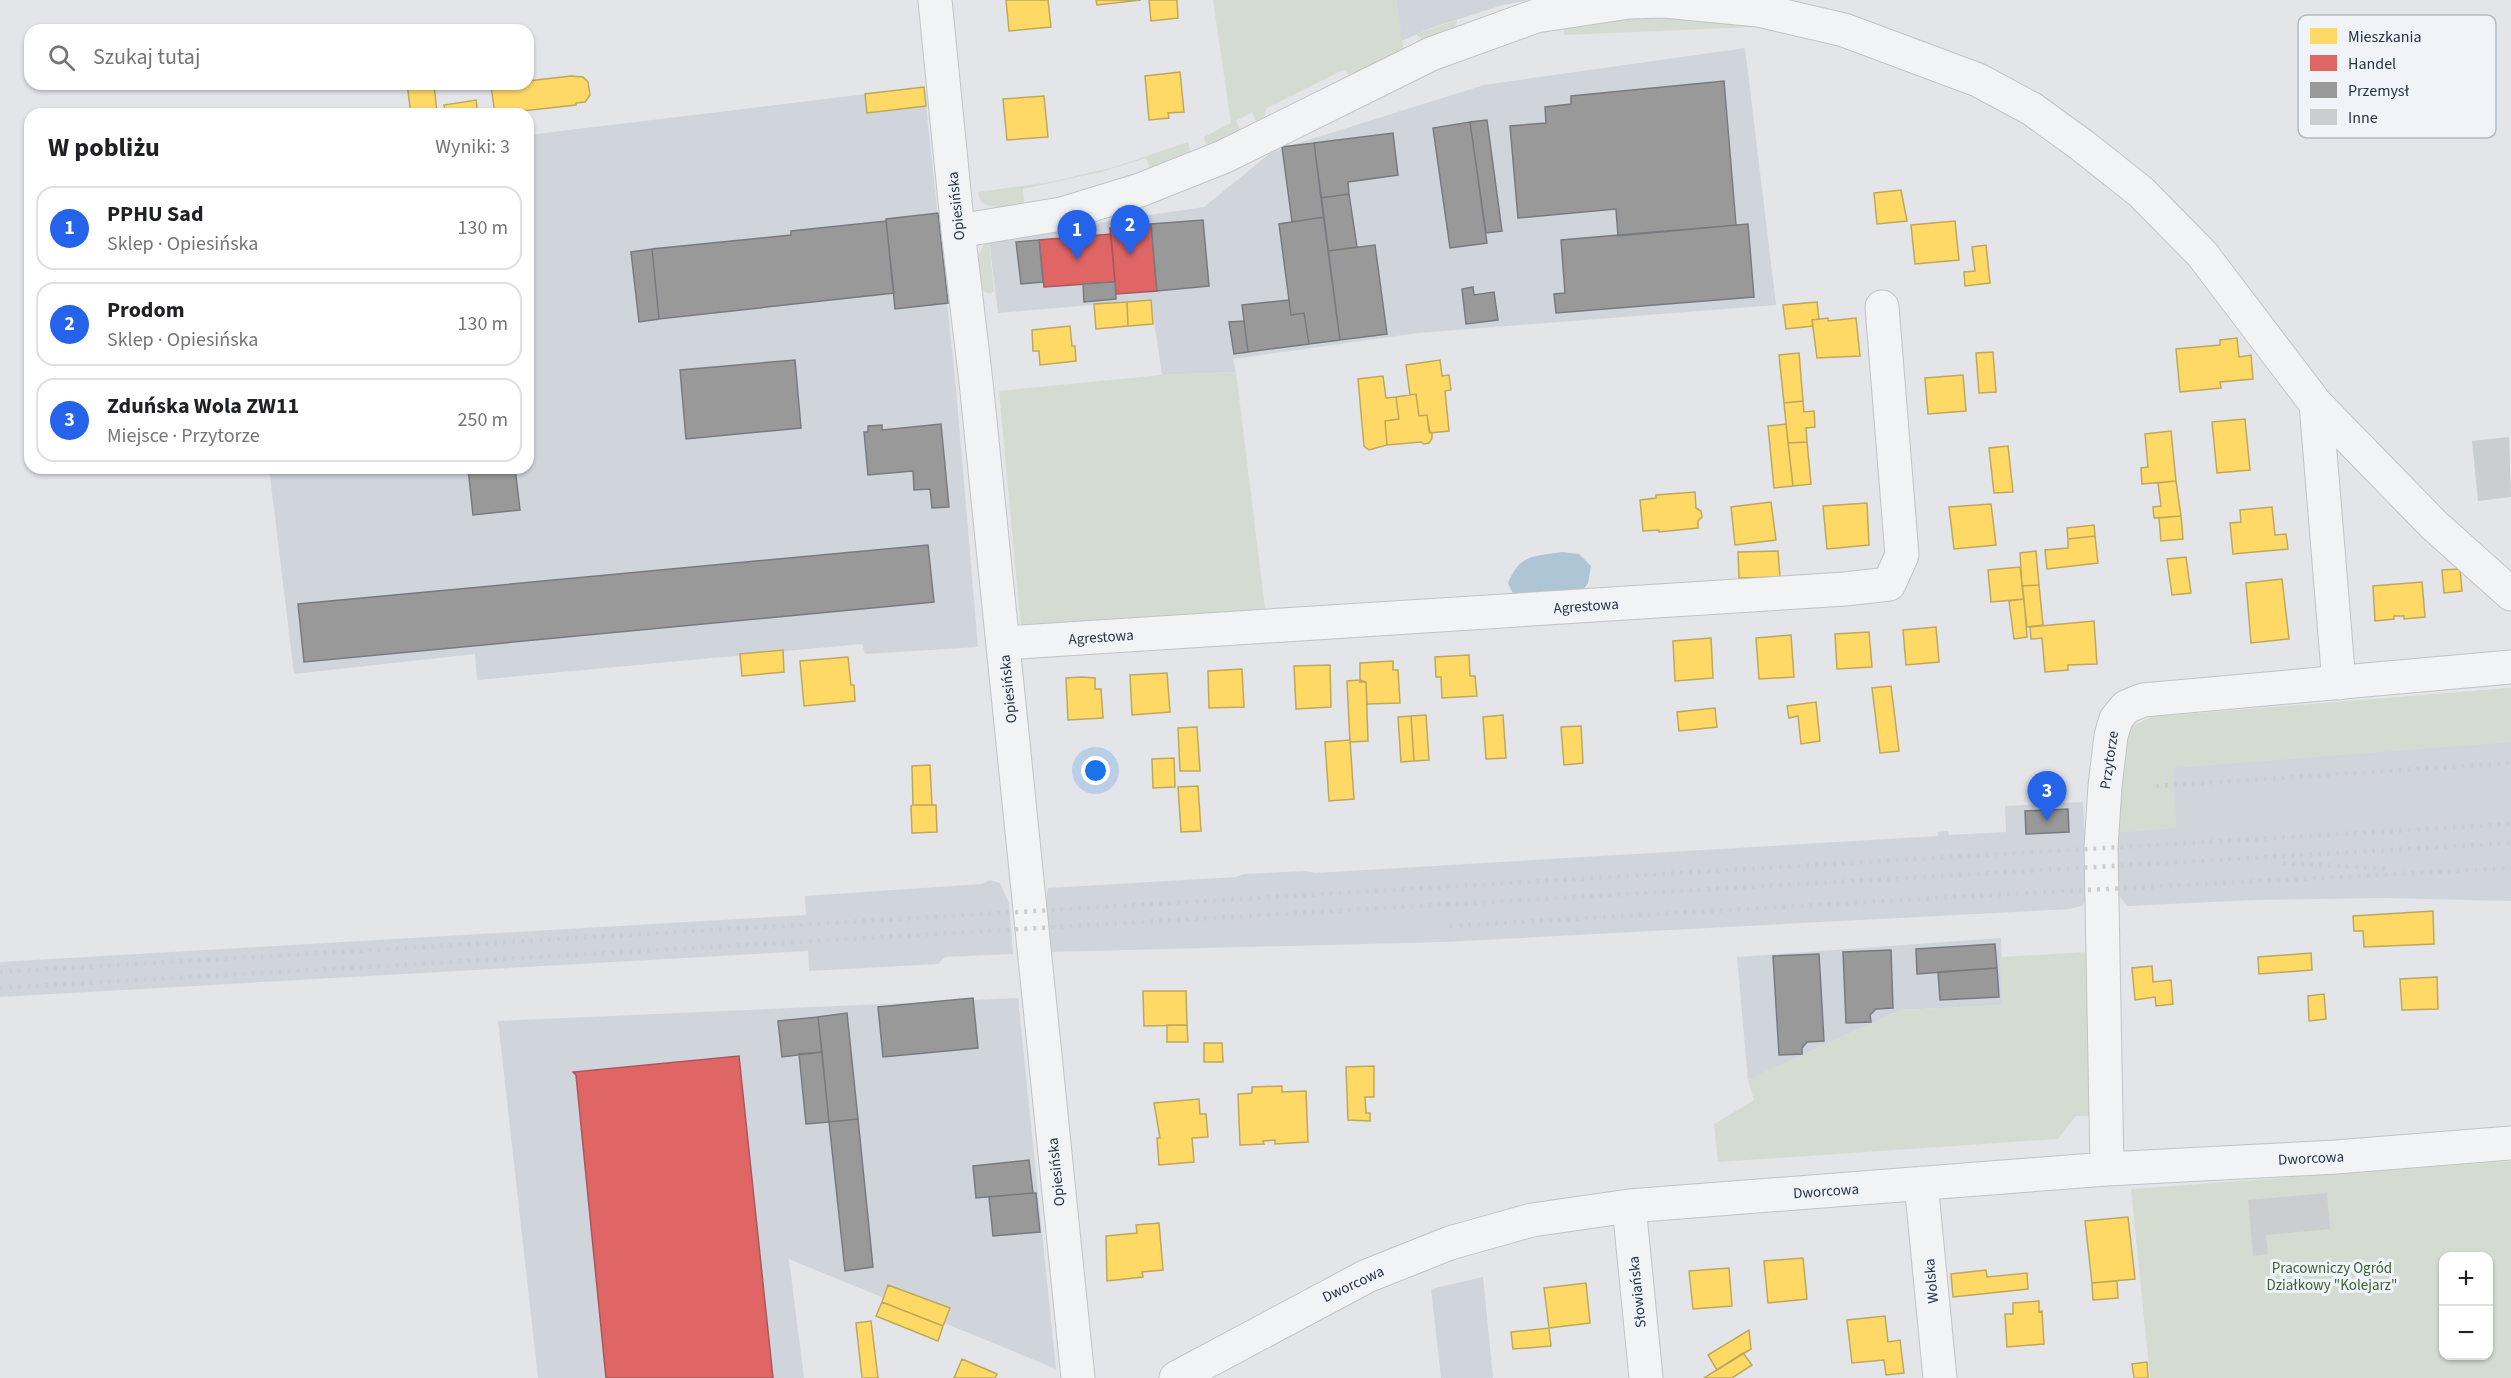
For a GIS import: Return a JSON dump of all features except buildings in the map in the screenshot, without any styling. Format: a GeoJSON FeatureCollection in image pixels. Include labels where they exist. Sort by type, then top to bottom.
{"type":"FeatureCollection","features":[{"type":"Feature","properties":{"kind":"street","name":"Opiesińska"},"geometry":{"type":"LineString","coordinates":[[934,0],[976,382],[1078,1378]]}},
{"type":"Feature","properties":{"kind":"street"},"geometry":{"type":"LineString","coordinates":[[958,231],[1062,214],[1140,190],[1222,157],[1431,54],[1536,16],[1629,2],[1665,1],[1758,10],[1844,30],[1978,80],[2032,109],[2141,192],[2194,246],[2316,404],[2434,525],[2511,594]]}},
{"type":"Feature","properties":{"kind":"street","name":"Agrestowa"},"geometry":{"type":"LineString","coordinates":[[1003,643],[1845,589],[1888,584],[1902,555],[1882,308]]}},
{"type":"Feature","properties":{"kind":"street"},"geometry":{"type":"LineString","coordinates":[[2316,404],[2339,683]]}},
{"type":"Feature","properties":{"kind":"street","name":"Przytorze"},"geometry":{"type":"LineString","coordinates":[[2108,1169],[2101,848],[2105,786],[2116,719],[2126,707],[2143,700],[2511,667]]}},
{"type":"Feature","properties":{"kind":"street","name":"Dworcowa"},"geometry":{"type":"LineString","coordinates":[[1176,1378],[1367,1276],[1450,1243],[1532,1220],[1629,1206],[1921,1183],[2108,1169],[2336,1157],[2511,1143]]}},
{"type":"Feature","properties":{"kind":"street","name":"Wolska"},"geometry":{"type":"LineString","coordinates":[[1921,1183],[1940,1378]]}},
{"type":"Feature","properties":{"kind":"street","name":"Słowiańska"},"geometry":{"type":"LineString","coordinates":[[1629,1206],[1646,1378]]}},
{"type":"Feature","properties":{"kind":"shaded area"},"geometry":{"type":"Polygon","coordinates":[[[1396,0],[1529,0],[1503,5],[1431,28],[1401,41],[1396,0]]]}},
{"type":"Feature","properties":{"kind":"shaded area"},"geometry":{"type":"Polygon","coordinates":[[[1745,48],[1776,305],[1418,333],[1233,359],[1236,372],[1162,375],[1151,300],[998,313],[989,239],[1204,207],[1273,151],[1484,85],[1745,48]]]}},
{"type":"Feature","properties":{"kind":"shaded area"},"geometry":{"type":"Polygon","coordinates":[[[924,87],[955,377],[978,647],[865,654],[862,644],[477,680],[475,654],[294,674],[270,474],[534,474],[534,134],[924,87]]]}},
{"type":"Feature","properties":{"kind":"shaded area"},"geometry":{"type":"Polygon","coordinates":[[[2511,688],[2511,901],[2385,898],[2254,900],[2128,906],[2119,896],[2115,839],[2133,726],[2152,717],[2511,688]]]}},
{"type":"Feature","properties":{"kind":"shaded area"},"geometry":{"type":"Polygon","coordinates":[[[2083,802],[2088,897],[2082,906],[2070,909],[1443,942],[1049,952],[1046,900],[1048,888],[1236,877],[1245,874],[1305,871],[1315,873],[1938,836],[1938,832],[1948,831],[1949,835],[2006,832],[2005,806],[2083,802]]]}},
{"type":"Feature","properties":{"kind":"shaded area"},"geometry":{"type":"Polygon","coordinates":[[[990,880],[1000,883],[1009,903],[1013,954],[945,957],[938,964],[809,971],[808,951],[0,997],[0,962],[806,915],[805,896],[982,884],[990,880]]]}},
{"type":"Feature","properties":{"kind":"shaded area"},"geometry":{"type":"Polygon","coordinates":[[[2001,938],[2003,1005],[1901,1010],[1748,1080],[1737,957],[2001,938]]]}},
{"type":"Feature","properties":{"kind":"shaded area"},"geometry":{"type":"Polygon","coordinates":[[[1018,998],[1056,1369],[789,1259],[804,1378],[538,1378],[498,1021],[1018,998]]]}},
{"type":"Feature","properties":{"kind":"shaded area"},"geometry":{"type":"Polygon","coordinates":[[[1483,1277],[1493,1378],[1441,1378],[1431,1289],[1483,1277]]]}},
{"type":"Feature","properties":{"kind":"green space"},"geometry":{"type":"Polygon","coordinates":[[[1213,0],[1396,0],[1403,47],[1399,56],[1355,78],[1343,70],[1267,108],[1261,123],[1256,121],[1252,112],[1236,121],[1240,129],[1238,135],[1212,148],[1206,145],[1204,137],[1231,123],[1213,0]]]}},
{"type":"Feature","properties":{"kind":"green space"},"geometry":{"type":"Polygon","coordinates":[[[1651,11],[1778,26],[1564,35],[1563,23],[1651,11]]]}},
{"type":"Feature","properties":{"kind":"green space"},"geometry":{"type":"Polygon","coordinates":[[[1457,20],[1454,31],[1425,43],[1416,34],[1457,20]]]}},
{"type":"Feature","properties":{"kind":"green space"},"geometry":{"type":"Polygon","coordinates":[[[1188,142],[1191,153],[1150,170],[1146,158],[1101,172],[1023,189],[1024,201],[1021,209],[997,212],[996,207],[983,203],[978,192],[1050,182],[1114,167],[1188,142]]]}},
{"type":"Feature","properties":{"kind":"green space"},"geometry":{"type":"Polygon","coordinates":[[[989,239],[994,291],[990,294],[981,290],[978,269],[981,250],[989,239]]]}},
{"type":"Feature","properties":{"kind":"green space"},"geometry":{"type":"Polygon","coordinates":[[[1236,372],[1266,616],[1021,628],[999,391],[1162,375],[1236,372]]]}},
{"type":"Feature","properties":{"kind":"green space"},"geometry":{"type":"Polygon","coordinates":[[[2511,688],[2511,742],[2173,768],[2176,828],[2114,833],[2126,735],[2133,726],[2152,717],[2511,688]]]}},
{"type":"Feature","properties":{"kind":"green space"},"geometry":{"type":"Polygon","coordinates":[[[2087,952],[2092,1116],[2076,1116],[2058,1139],[1718,1162],[1714,1124],[1754,1100],[1748,1080],[1901,1010],[2002,1005],[2000,957],[2087,952]]]}},
{"type":"Feature","properties":{"kind":"green space","name":"Pracowniczy Ogród Działkowy \"Kolejarz\""},"geometry":{"type":"Polygon","coordinates":[[[2511,1161],[2511,1378],[2150,1378],[2131,1189],[2511,1161]]]}},
{"type":"Feature","properties":{"kind":"water"},"geometry":{"type":"Polygon","coordinates":[[[1562,552],[1579,554],[1591,566],[1588,583],[1583,590],[1514,596],[1508,583],[1523,561],[1536,556],[1562,552]]]}},
{"type":"Feature","properties":{"kind":"railway"},"geometry":{"type":"LineString","coordinates":[[2156,786],[2511,763]]}},
{"type":"Feature","properties":{"kind":"railway"},"geometry":{"type":"LineString","coordinates":[[0,972],[2511,824]]}},
{"type":"Feature","properties":{"kind":"railway"},"geometry":{"type":"LineString","coordinates":[[0,988],[2511,843]]}},
{"type":"Feature","properties":{"kind":"railway"},"geometry":{"type":"LineString","coordinates":[[2283,863],[2388,869]]}},
{"type":"Feature","properties":{"kind":"railway"},"geometry":{"type":"LineString","coordinates":[[1450,926],[2511,868]]}},
{"type":"Feature","properties":{"kind":"place","name":"Prodom"},"geometry":{"type":"Point","coordinates":[1130,255]}},
{"type":"Feature","properties":{"kind":"place","name":"PPHU Sad"},"geometry":{"type":"Point","coordinates":[1077,260]}},
{"type":"Feature","properties":{"kind":"place","name":"Zduńska Wola ZW11"},"geometry":{"type":"Point","coordinates":[2047,821]}}]}
